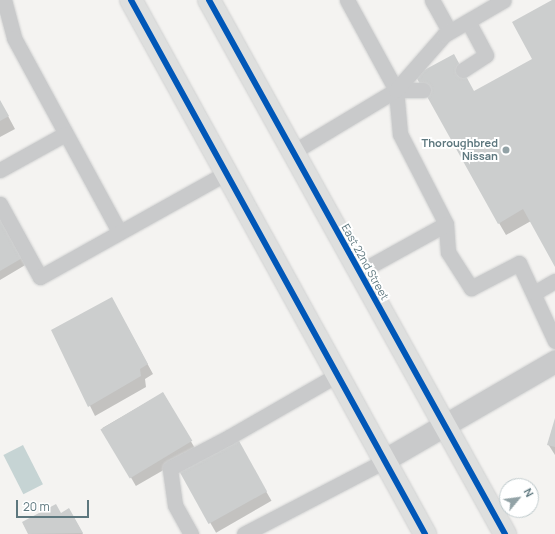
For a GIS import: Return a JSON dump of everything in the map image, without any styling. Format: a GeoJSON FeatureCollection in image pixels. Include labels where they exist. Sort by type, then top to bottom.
{"type":"FeatureCollection","features":[{"type":"Feature","properties":{"kind":"main road"},"geometry":{"type":"LineString","coordinates":[[131,0],[425,534]]}},
{"type":"Feature","properties":{"kind":"main road","name":"East 22nd Street"},"geometry":{"type":"LineString","coordinates":[[209,0],[505,534]]}},
{"type":"Feature","properties":{"kind":"street"},"geometry":{"type":"LineString","coordinates":[[384,461],[555,362]]}},
{"type":"Feature","properties":{"kind":"lane"},"geometry":{"type":"LineString","coordinates":[[4,0],[14,38],[119,231]]}},
{"type":"Feature","properties":{"kind":"lane"},"geometry":{"type":"LineString","coordinates":[[347,0],[396,90],[400,134],[446,224],[448,252],[471,288],[520,263],[555,341]]}},
{"type":"Feature","properties":{"kind":"lane"},"geometry":{"type":"LineString","coordinates":[[432,0],[449,32]]}},
{"type":"Feature","properties":{"kind":"lane"},"geometry":{"type":"LineString","coordinates":[[293,152],[396,90],[444,35],[504,0]]}},
{"type":"Feature","properties":{"kind":"lane"},"geometry":{"type":"LineString","coordinates":[[463,70],[486,55],[468,21]]}},
{"type":"Feature","properties":{"kind":"lane"},"geometry":{"type":"LineString","coordinates":[[396,90],[424,90]]}},
{"type":"Feature","properties":{"kind":"lane"},"geometry":{"type":"LineString","coordinates":[[0,170],[65,134]]}},
{"type":"Feature","properties":{"kind":"lane"},"geometry":{"type":"LineString","coordinates":[[0,204],[40,277],[119,231],[226,173]]}},
{"type":"Feature","properties":{"kind":"lane"},"geometry":{"type":"LineString","coordinates":[[359,272],[446,224]]}},
{"type":"Feature","properties":{"kind":"lane"},"geometry":{"type":"LineString","coordinates":[[534,293],[555,281]]}},
{"type":"Feature","properties":{"kind":"lane"},"geometry":{"type":"LineString","coordinates":[[191,534],[175,505],[170,468],[238,432],[337,375]]}},
{"type":"Feature","properties":{"kind":"lane"},"geometry":{"type":"LineString","coordinates":[[244,534],[384,461]]}},
{"type":"Feature","properties":{"kind":"shaded area"},"geometry":{"type":"Polygon","coordinates":[[[23,445],[43,484],[23,494],[3,455],[23,445]]]}},
{"type":"Feature","properties":{"kind":"building","name":"Thoroughbred Nissan"},"geometry":{"type":"Polygon","coordinates":[[[552,0],[555,0],[555,267],[523,209],[498,224],[415,75],[454,54],[474,91],[532,59],[512,22],[552,0]]]}},
{"type":"Feature","properties":{"kind":"building"},"geometry":{"type":"Polygon","coordinates":[[[0,100],[9,116],[0,121],[0,100]]]}},
{"type":"Feature","properties":{"kind":"building"},"geometry":{"type":"Polygon","coordinates":[[[0,214],[24,257],[0,271],[0,214]]]}},
{"type":"Feature","properties":{"kind":"building"},"geometry":{"type":"Polygon","coordinates":[[[112,297],[148,364],[140,369],[141,376],[88,407],[51,330],[112,297]]]}},
{"type":"Feature","properties":{"kind":"building"},"geometry":{"type":"Polygon","coordinates":[[[163,392],[192,441],[130,478],[100,430],[163,392]]]}},
{"type":"Feature","properties":{"kind":"building"},"geometry":{"type":"Polygon","coordinates":[[[555,418],[555,447],[547,445],[555,418]]]}},
{"type":"Feature","properties":{"kind":"building"},"geometry":{"type":"Polygon","coordinates":[[[238,439],[267,491],[208,524],[179,471],[238,439]]]}},
{"type":"Feature","properties":{"kind":"building"},"geometry":{"type":"Polygon","coordinates":[[[56,504],[61,513],[69,508],[83,533],[28,534],[22,522],[56,504]]]}},
{"type":"Feature","properties":{"kind":"cycle path"},"geometry":{"type":"LineString","coordinates":[[131,0],[425,534]]}},
{"type":"Feature","properties":{"kind":"cycle path"},"geometry":{"type":"LineString","coordinates":[[209,0],[505,534]]}},
{"type":"Feature","properties":{"kind":"place","name":"Thoroughbred Nissan"},"geometry":{"type":"Point","coordinates":[506,150]}}]}
